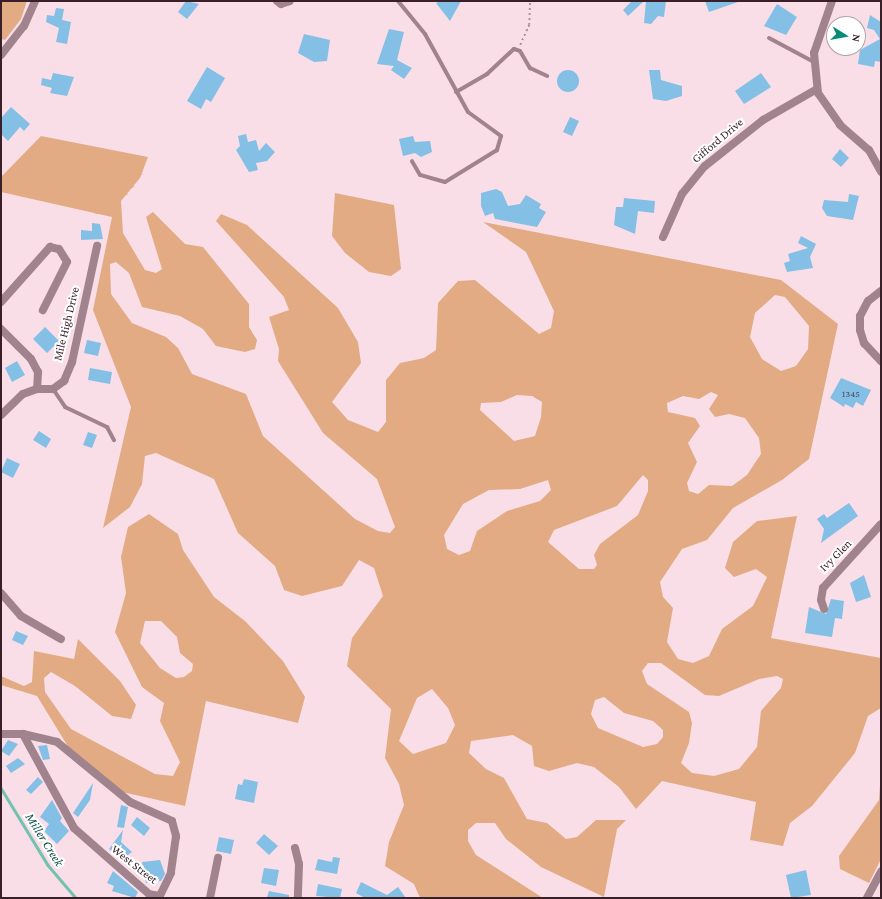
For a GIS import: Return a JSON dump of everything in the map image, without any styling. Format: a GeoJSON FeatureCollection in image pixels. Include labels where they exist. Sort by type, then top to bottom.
{"type":"FeatureCollection","features":[{"type":"Feature","properties":{"kind":"street"},"geometry":{"type":"LineString","coordinates":[[1,55],[24,26],[35,1]]}},
{"type":"Feature","properties":{"kind":"street"},"geometry":{"type":"LineString","coordinates":[[277,1],[282,4],[290,1]]}},
{"type":"Feature","properties":{"kind":"street"},"geometry":{"type":"LineString","coordinates":[[832,1],[814,62],[817,89],[828,111],[869,150],[881,172]]}},
{"type":"Feature","properties":{"kind":"street","name":"Gifford Drive"},"geometry":{"type":"LineString","coordinates":[[663,237],[682,194],[704,166],[763,120],[817,89]]}},
{"type":"Feature","properties":{"kind":"street","name":"Mile High Drive"},"geometry":{"type":"LineString","coordinates":[[53,389],[64,381],[72,362],[98,246]]}},
{"type":"Feature","properties":{"kind":"street"},"geometry":{"type":"LineString","coordinates":[[1,302],[50,247],[59,249],[67,262],[43,310]]}},
{"type":"Feature","properties":{"kind":"street"},"geometry":{"type":"LineString","coordinates":[[881,291],[868,302],[860,316],[860,330],[864,343],[881,361]]}},
{"type":"Feature","properties":{"kind":"street"},"geometry":{"type":"LineString","coordinates":[[1,329],[31,360],[38,372],[37,389]]}},
{"type":"Feature","properties":{"kind":"street"},"geometry":{"type":"LineString","coordinates":[[1,415],[23,394],[37,389],[53,389]]}},
{"type":"Feature","properties":{"kind":"street","name":"Ivy Glen"},"geometry":{"type":"LineString","coordinates":[[824,609],[821,600],[823,588],[881,524]]}},
{"type":"Feature","properties":{"kind":"street"},"geometry":{"type":"LineString","coordinates":[[1,593],[21,616],[61,639]]}},
{"type":"Feature","properties":{"kind":"street","name":"West Street"},"geometry":{"type":"LineString","coordinates":[[1,734],[23,734],[57,742],[125,799],[172,821],[176,836],[171,873],[160,896],[149,894],[74,828],[23,734]]}},
{"type":"Feature","properties":{"kind":"street"},"geometry":{"type":"LineString","coordinates":[[295,848],[299,864],[298,898]]}},
{"type":"Feature","properties":{"kind":"street"},"geometry":{"type":"LineString","coordinates":[[210,898],[218,858]]}},
{"type":"Feature","properties":{"kind":"street"},"geometry":{"type":"LineString","coordinates":[[866,898],[881,872]]}},
{"type":"Feature","properties":{"kind":"lane"},"geometry":{"type":"LineString","coordinates":[[398,1],[425,34],[456,92],[473,119],[500,136],[497,150],[444,182],[420,175],[412,161]]}},
{"type":"Feature","properties":{"kind":"lane"},"geometry":{"type":"LineString","coordinates":[[769,38],[814,62]]}},
{"type":"Feature","properties":{"kind":"lane"},"geometry":{"type":"LineString","coordinates":[[456,92],[487,74],[514,49],[518,50],[530,68],[547,76]]}},
{"type":"Feature","properties":{"kind":"lane"},"geometry":{"type":"LineString","coordinates":[[53,389],[65,407],[107,427],[114,440]]}},
{"type":"Feature","properties":{"kind":"path"},"geometry":{"type":"LineString","coordinates":[[518,50],[529,24],[530,1]]}},
{"type":"Feature","properties":{"kind":"shaded area"},"geometry":{"type":"Polygon","coordinates":[[[1,1],[27,1],[21,19],[5,40],[1,39],[1,1]]]}},
{"type":"Feature","properties":{"kind":"shaded area"},"geometry":{"type":"Polygon","coordinates":[[[41,136],[148,157],[140,178],[121,201],[123,233],[145,270],[156,273],[162,269],[146,217],[153,212],[185,244],[203,247],[249,304],[249,327],[257,340],[255,349],[245,352],[216,346],[203,329],[180,316],[142,307],[129,273],[116,262],[110,264],[111,294],[132,323],[166,337],[178,348],[192,374],[246,394],[263,436],[355,519],[378,531],[390,533],[395,527],[377,479],[323,433],[278,361],[279,349],[269,317],[289,310],[284,297],[216,221],[221,214],[247,225],[338,308],[358,342],[361,363],[332,402],[348,420],[378,432],[386,422],[386,380],[400,363],[424,358],[436,350],[438,303],[458,281],[475,280],[539,334],[551,328],[554,311],[526,252],[483,222],[781,280],[838,324],[809,459],[782,480],[733,508],[707,540],[682,549],[660,582],[663,597],[673,608],[667,642],[678,659],[693,663],[709,656],[722,629],[753,606],[767,577],[756,569],[734,577],[725,568],[733,542],[757,521],[797,516],[771,638],[881,658],[881,708],[868,716],[855,753],[812,806],[790,823],[783,846],[750,840],[756,802],[662,781],[636,809],[619,787],[594,767],[577,763],[549,771],[534,766],[532,746],[513,735],[471,741],[469,753],[486,769],[504,778],[527,819],[547,823],[566,839],[577,837],[596,820],[626,820],[617,829],[604,897],[541,867],[506,839],[495,823],[476,823],[468,830],[468,841],[476,855],[543,898],[420,898],[414,884],[385,866],[389,842],[404,805],[399,784],[385,758],[391,709],[347,666],[352,638],[383,596],[374,568],[359,560],[342,586],[302,596],[284,590],[275,566],[238,533],[214,479],[156,453],[145,456],[142,484],[130,507],[103,528],[131,407],[93,310],[112,217],[1,192],[1,177],[41,136]],[[775,295],[755,313],[750,337],[762,359],[781,371],[796,366],[808,349],[809,326],[785,297],[775,295]],[[711,392],[699,399],[683,396],[667,403],[668,412],[695,418],[700,426],[688,443],[697,462],[687,483],[689,491],[698,494],[709,485],[732,486],[747,475],[761,454],[759,438],[745,418],[729,414],[715,417],[709,409],[718,395],[711,392]],[[517,395],[501,402],[481,403],[480,410],[514,441],[535,436],[541,417],[542,402],[532,396],[517,395]],[[643,475],[617,506],[554,530],[548,542],[579,569],[594,569],[597,565],[594,555],[600,544],[638,515],[648,491],[648,480],[643,475]],[[548,480],[520,489],[489,490],[463,504],[444,535],[447,549],[459,555],[470,551],[477,531],[507,511],[540,501],[551,490],[548,480]],[[648,663],[642,671],[647,684],[689,712],[692,723],[689,743],[681,763],[692,773],[714,776],[739,769],[757,747],[761,711],[781,688],[783,679],[777,676],[759,679],[719,696],[705,695],[661,663],[648,663]],[[432,689],[417,698],[399,741],[413,754],[446,743],[455,725],[448,708],[432,689]],[[604,697],[595,700],[591,714],[598,728],[643,747],[657,744],[663,737],[663,730],[653,721],[624,713],[604,697]]]}},
{"type":"Feature","properties":{"kind":"shaded area"},"geometry":{"type":"Polygon","coordinates":[[[335,193],[394,205],[401,269],[391,276],[369,272],[345,253],[332,236],[335,193]]]}},
{"type":"Feature","properties":{"kind":"shaded area"},"geometry":{"type":"Polygon","coordinates":[[[149,514],[178,534],[183,550],[214,597],[245,621],[283,661],[305,697],[298,723],[206,701],[185,806],[122,792],[72,753],[37,696],[1,685],[1,676],[24,686],[32,682],[34,651],[74,659],[78,639],[120,681],[136,705],[131,719],[112,716],[75,686],[51,672],[44,678],[45,692],[71,729],[155,774],[173,776],[180,762],[160,721],[164,703],[142,687],[115,632],[126,593],[121,557],[128,527],[149,514]],[[145,621],[140,643],[160,668],[176,678],[184,677],[192,671],[193,664],[180,653],[177,637],[161,621],[145,621]]]}},
{"type":"Feature","properties":{"kind":"shaded area"},"geometry":{"type":"Polygon","coordinates":[[[881,769],[881,859],[869,883],[840,869],[839,856],[879,800],[881,769]]]}},
{"type":"Feature","properties":{"kind":"building"},"geometry":{"type":"Polygon","coordinates":[[[186,1],[199,4],[187,19],[178,12],[186,1]]]}},
{"type":"Feature","properties":{"kind":"building"},"geometry":{"type":"Polygon","coordinates":[[[441,1],[461,1],[450,21],[436,3],[441,1]]]}},
{"type":"Feature","properties":{"kind":"building"},"geometry":{"type":"Polygon","coordinates":[[[632,1],[644,1],[628,16],[623,10],[632,1]]]}},
{"type":"Feature","properties":{"kind":"building"},"geometry":{"type":"Polygon","coordinates":[[[646,1],[666,1],[664,17],[658,16],[651,24],[644,23],[646,1]]]}},
{"type":"Feature","properties":{"kind":"building"},"geometry":{"type":"Polygon","coordinates":[[[705,1],[737,1],[738,2],[709,12],[705,1]]]}},
{"type":"Feature","properties":{"kind":"building"},"geometry":{"type":"Polygon","coordinates":[[[777,4],[797,17],[786,35],[764,26],[777,4]]]}},
{"type":"Feature","properties":{"kind":"building"},"geometry":{"type":"Polygon","coordinates":[[[56,8],[64,9],[62,20],[71,22],[67,44],[56,42],[59,28],[46,22],[47,15],[54,16],[56,8]]]}},
{"type":"Feature","properties":{"kind":"building"},"geometry":{"type":"Polygon","coordinates":[[[870,15],[881,22],[881,62],[875,61],[874,67],[858,64],[859,56],[866,56],[866,47],[880,39],[874,30],[867,28],[870,15]]]}},
{"type":"Feature","properties":{"kind":"building"},"geometry":{"type":"Polygon","coordinates":[[[389,29],[404,32],[397,60],[412,68],[404,79],[391,70],[394,66],[377,64],[389,29]]]}},
{"type":"Feature","properties":{"kind":"building"},"geometry":{"type":"Polygon","coordinates":[[[304,34],[330,40],[327,61],[314,62],[298,53],[304,34]]]}},
{"type":"Feature","properties":{"kind":"building"},"geometry":{"type":"Polygon","coordinates":[[[207,67],[225,78],[211,102],[206,99],[201,109],[187,101],[207,67]]]}},
{"type":"Feature","properties":{"kind":"building"},"geometry":{"type":"Polygon","coordinates":[[[568,70],[576,73],[579,81],[576,89],[568,92],[560,89],[557,81],[560,73],[568,70]]]}},
{"type":"Feature","properties":{"kind":"building"},"geometry":{"type":"Polygon","coordinates":[[[649,70],[660,70],[661,80],[682,86],[682,96],[666,101],[653,99],[649,70]]]}},
{"type":"Feature","properties":{"kind":"building"},"geometry":{"type":"Polygon","coordinates":[[[53,73],[74,77],[67,96],[50,93],[52,88],[41,85],[42,78],[51,80],[53,73]]]}},
{"type":"Feature","properties":{"kind":"building"},"geometry":{"type":"Polygon","coordinates":[[[761,73],[771,87],[744,104],[735,91],[761,73]]]}},
{"type":"Feature","properties":{"kind":"building"},"geometry":{"type":"Polygon","coordinates":[[[11,107],[30,124],[24,131],[20,127],[8,141],[1,134],[1,118],[11,107]]]}},
{"type":"Feature","properties":{"kind":"building"},"geometry":{"type":"Polygon","coordinates":[[[570,117],[579,121],[572,136],[563,132],[570,117]]]}},
{"type":"Feature","properties":{"kind":"building"},"geometry":{"type":"Polygon","coordinates":[[[246,134],[248,142],[256,140],[259,151],[266,143],[275,152],[267,161],[256,163],[258,170],[249,172],[236,150],[240,146],[238,136],[246,134]]]}},
{"type":"Feature","properties":{"kind":"building"},"geometry":{"type":"Polygon","coordinates":[[[413,136],[415,142],[430,141],[432,152],[421,157],[415,153],[403,156],[399,139],[413,136]]]}},
{"type":"Feature","properties":{"kind":"building"},"geometry":{"type":"Polygon","coordinates":[[[840,149],[849,158],[841,167],[832,159],[840,149]]]}},
{"type":"Feature","properties":{"kind":"building"},"geometry":{"type":"Polygon","coordinates":[[[496,189],[502,192],[508,206],[520,204],[526,195],[541,204],[539,208],[546,212],[537,227],[495,219],[493,213],[485,216],[481,206],[481,193],[496,189]]]}},
{"type":"Feature","properties":{"kind":"building"},"geometry":{"type":"Polygon","coordinates":[[[849,194],[859,196],[853,220],[827,216],[822,208],[824,200],[848,202],[849,194]]]}},
{"type":"Feature","properties":{"kind":"building"},"geometry":{"type":"Polygon","coordinates":[[[624,198],[655,201],[654,213],[638,211],[635,234],[614,225],[616,207],[623,207],[624,198]]]}},
{"type":"Feature","properties":{"kind":"building"},"geometry":{"type":"Polygon","coordinates":[[[92,223],[100,224],[103,239],[81,240],[81,230],[92,231],[92,223]]]}},
{"type":"Feature","properties":{"kind":"building"},"geometry":{"type":"Polygon","coordinates":[[[801,236],[816,244],[810,257],[813,268],[787,272],[784,263],[790,261],[788,254],[808,248],[798,243],[801,236]]]}},
{"type":"Feature","properties":{"kind":"building"},"geometry":{"type":"Polygon","coordinates":[[[45,327],[59,341],[47,353],[33,339],[45,327]]]}},
{"type":"Feature","properties":{"kind":"building"},"geometry":{"type":"Polygon","coordinates":[[[87,340],[101,343],[98,356],[84,353],[87,340]]]}},
{"type":"Feature","properties":{"kind":"building"},"geometry":{"type":"Polygon","coordinates":[[[17,361],[25,375],[12,382],[5,368],[17,361]]]}},
{"type":"Feature","properties":{"kind":"building"},"geometry":{"type":"Polygon","coordinates":[[[90,368],[112,372],[110,384],[88,380],[90,368]]]}},
{"type":"Feature","properties":{"kind":"building"},"geometry":{"type":"Polygon","coordinates":[[[841,378],[871,390],[863,406],[856,402],[853,408],[845,404],[844,407],[830,398],[841,378]]]}},
{"type":"Feature","properties":{"kind":"building"},"geometry":{"type":"Polygon","coordinates":[[[39,431],[51,439],[46,448],[33,440],[39,431]]]}},
{"type":"Feature","properties":{"kind":"building"},"geometry":{"type":"Polygon","coordinates":[[[88,432],[97,435],[92,448],[83,445],[88,432]]]}},
{"type":"Feature","properties":{"kind":"building"},"geometry":{"type":"Polygon","coordinates":[[[7,458],[20,464],[13,478],[1,472],[7,458]]]}},
{"type":"Feature","properties":{"kind":"building"},"geometry":{"type":"Polygon","coordinates":[[[849,503],[858,516],[821,543],[824,529],[817,519],[824,514],[827,518],[849,503]]]}},
{"type":"Feature","properties":{"kind":"building"},"geometry":{"type":"Polygon","coordinates":[[[864,575],[871,597],[856,602],[850,583],[864,575]]]}},
{"type":"Feature","properties":{"kind":"building"},"geometry":{"type":"Polygon","coordinates":[[[831,599],[844,601],[842,619],[835,618],[832,637],[805,633],[809,607],[826,614],[831,599]]]}},
{"type":"Feature","properties":{"kind":"building"},"geometry":{"type":"Polygon","coordinates":[[[16,631],[28,636],[23,645],[12,640],[16,631]]]}},
{"type":"Feature","properties":{"kind":"building"},"geometry":{"type":"Polygon","coordinates":[[[8,740],[18,744],[9,756],[1,751],[8,740]]]}},
{"type":"Feature","properties":{"kind":"building"},"geometry":{"type":"Polygon","coordinates":[[[47,745],[50,759],[43,760],[38,746],[47,745]]]}},
{"type":"Feature","properties":{"kind":"building"},"geometry":{"type":"Polygon","coordinates":[[[18,758],[25,764],[11,773],[6,766],[18,758]]]}},
{"type":"Feature","properties":{"kind":"building"},"geometry":{"type":"Polygon","coordinates":[[[38,777],[43,782],[31,794],[26,790],[38,777]]]}},
{"type":"Feature","properties":{"kind":"building"},"geometry":{"type":"Polygon","coordinates":[[[244,779],[258,782],[254,803],[235,799],[238,784],[242,785],[244,779]]]}},
{"type":"Feature","properties":{"kind":"building"},"geometry":{"type":"Polygon","coordinates":[[[93,783],[90,800],[78,817],[73,813],[93,783]]]}},
{"type":"Feature","properties":{"kind":"building"},"geometry":{"type":"Polygon","coordinates":[[[52,800],[62,818],[60,821],[69,831],[57,844],[44,831],[49,824],[40,817],[52,800]]]}},
{"type":"Feature","properties":{"kind":"building"},"geometry":{"type":"Polygon","coordinates":[[[121,805],[128,807],[124,828],[117,827],[121,805]]]}},
{"type":"Feature","properties":{"kind":"building"},"geometry":{"type":"Polygon","coordinates":[[[137,817],[150,828],[144,836],[131,825],[137,817]]]}},
{"type":"Feature","properties":{"kind":"building"},"geometry":{"type":"Polygon","coordinates":[[[123,830],[121,842],[132,852],[122,859],[109,849],[123,830]]]}},
{"type":"Feature","properties":{"kind":"building"},"geometry":{"type":"Polygon","coordinates":[[[264,834],[278,846],[269,855],[256,843],[264,834]]]}},
{"type":"Feature","properties":{"kind":"building"},"geometry":{"type":"Polygon","coordinates":[[[219,837],[234,840],[231,854],[216,851],[219,837]]]}},
{"type":"Feature","properties":{"kind":"building"},"geometry":{"type":"Polygon","coordinates":[[[333,857],[340,858],[337,874],[315,870],[318,859],[332,862],[333,857]]]}},
{"type":"Feature","properties":{"kind":"building"},"geometry":{"type":"Polygon","coordinates":[[[160,860],[165,874],[161,881],[146,883],[142,862],[160,860]]]}},
{"type":"Feature","properties":{"kind":"building"},"geometry":{"type":"Polygon","coordinates":[[[264,868],[279,870],[276,886],[261,883],[264,868]]]}},
{"type":"Feature","properties":{"kind":"building"},"geometry":{"type":"Polygon","coordinates":[[[806,870],[811,895],[791,898],[786,875],[806,870]]]}},
{"type":"Feature","properties":{"kind":"building"},"geometry":{"type":"Polygon","coordinates":[[[113,871],[138,892],[135,898],[112,891],[114,886],[107,883],[113,871]]]}},
{"type":"Feature","properties":{"kind":"building"},"geometry":{"type":"Polygon","coordinates":[[[361,882],[387,895],[398,887],[406,898],[365,898],[356,893],[361,882]]]}},
{"type":"Feature","properties":{"kind":"building"},"geometry":{"type":"Polygon","coordinates":[[[318,884],[342,889],[340,898],[316,896],[318,884]]]}},
{"type":"Feature","properties":{"kind":"building"},"geometry":{"type":"Polygon","coordinates":[[[269,891],[289,895],[289,898],[267,897],[269,891]]]}},
{"type":"Feature","properties":{"kind":"waterway","name":"Miller Creek"},"geometry":{"type":"LineString","coordinates":[[1,788],[48,865],[76,898]]}}]}
